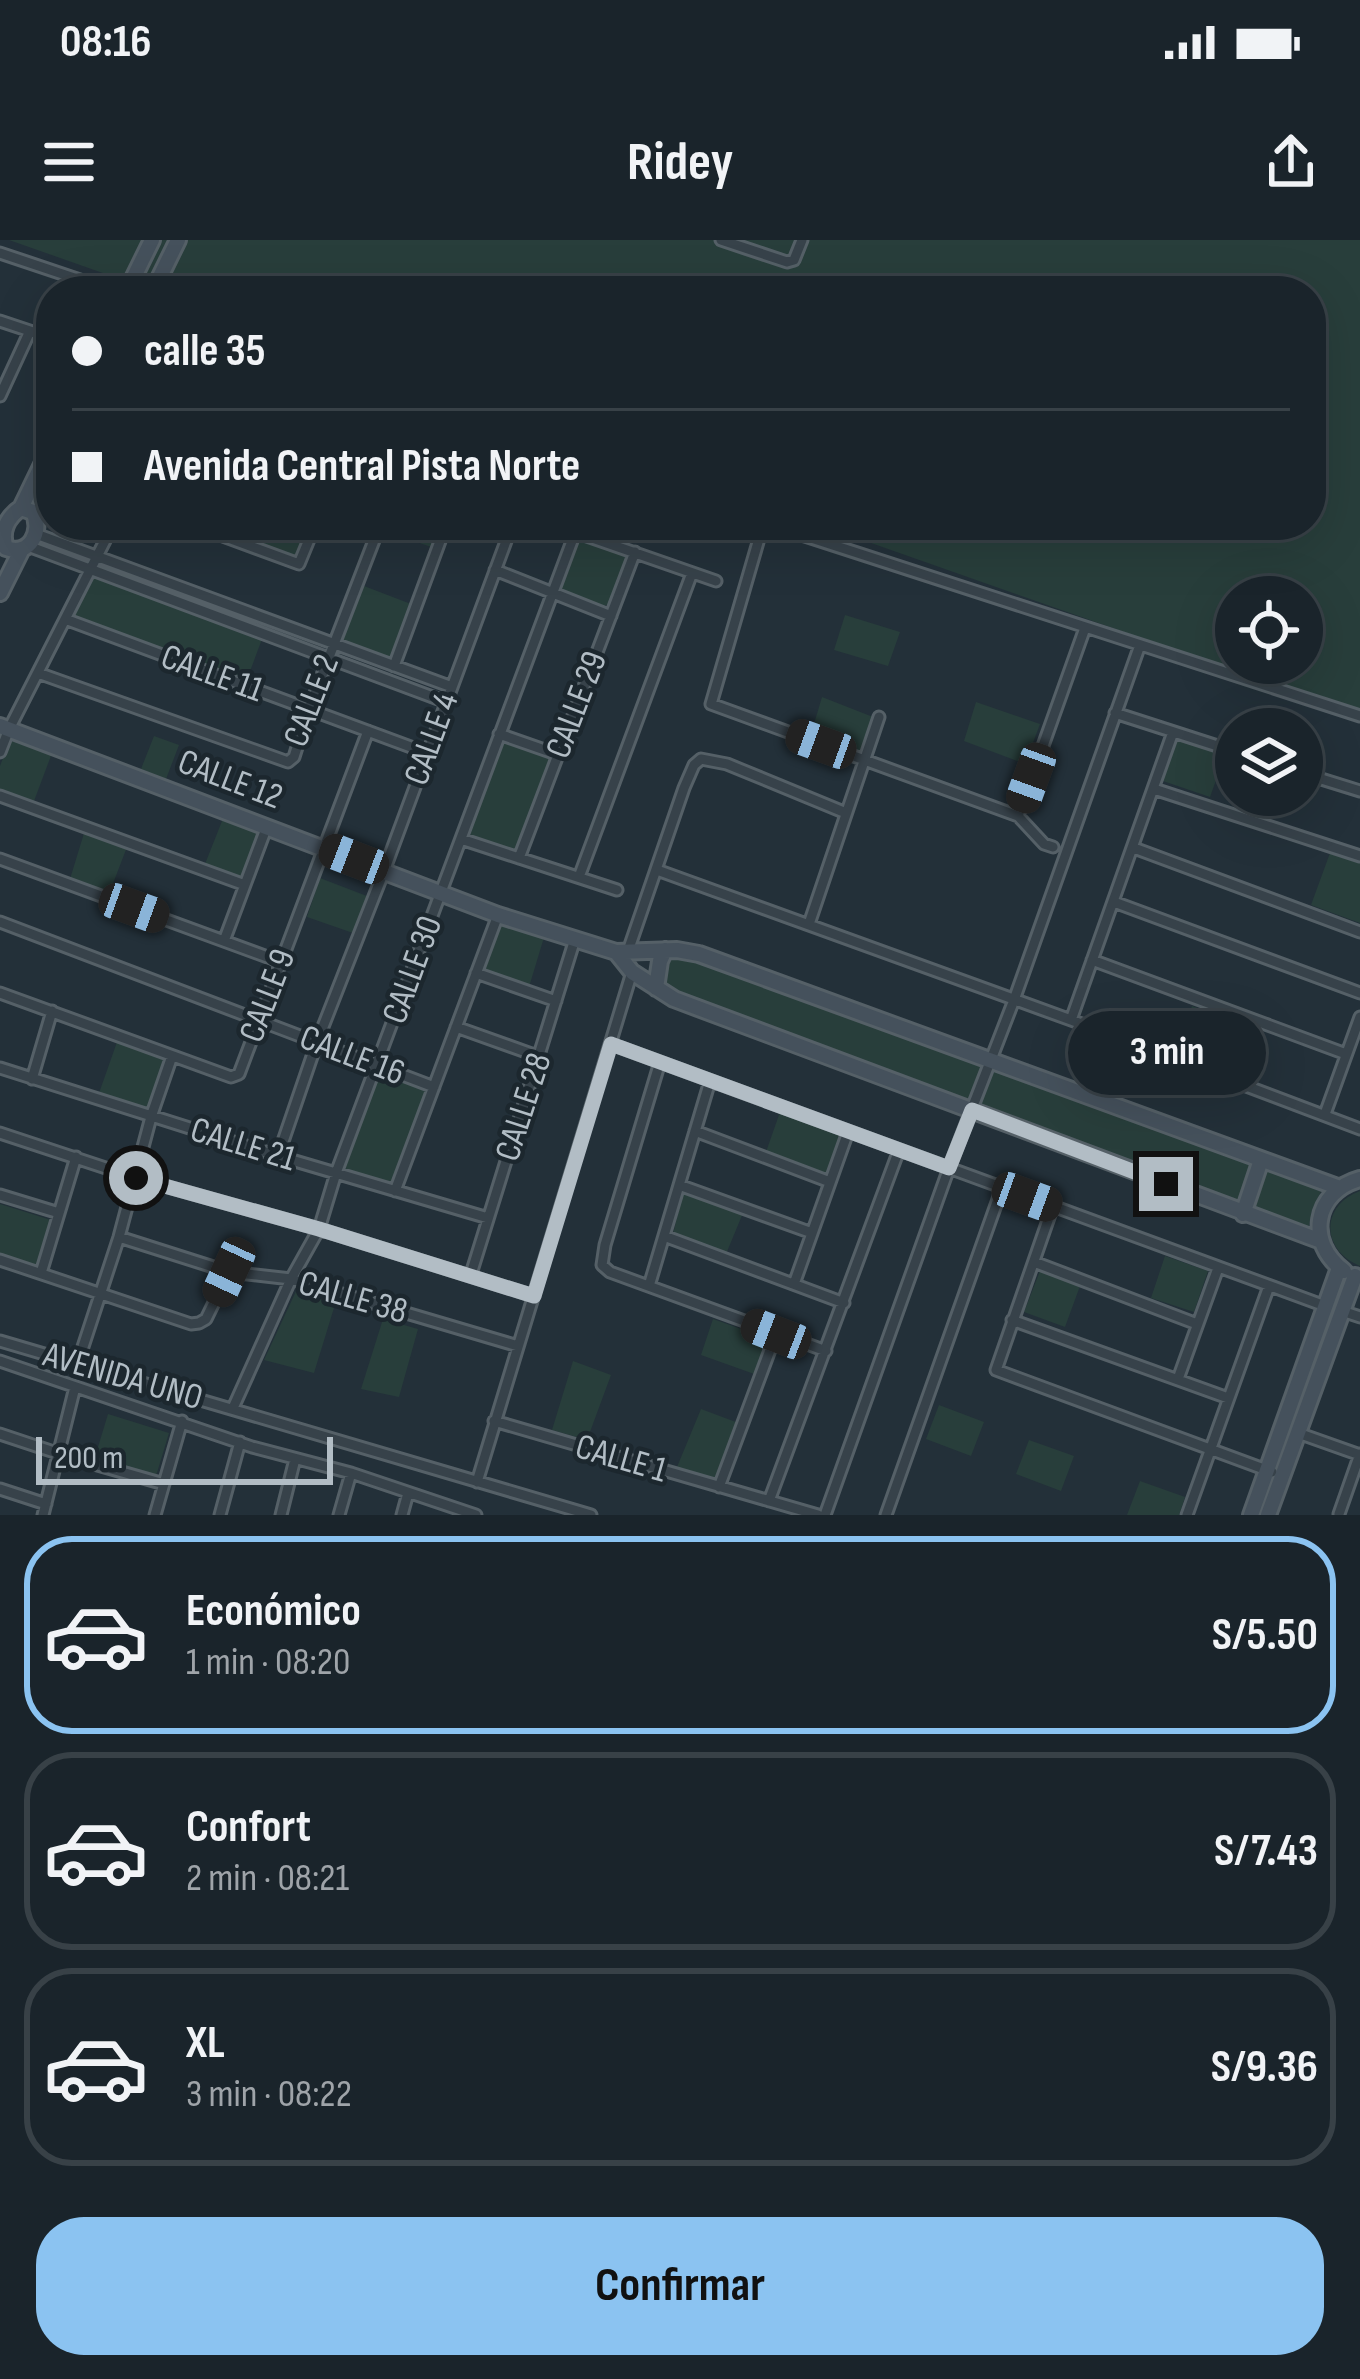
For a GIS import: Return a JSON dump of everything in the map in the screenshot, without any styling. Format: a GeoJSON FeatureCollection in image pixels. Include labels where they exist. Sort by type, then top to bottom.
{"type":"FeatureCollection","features":[{"type":"Feature","properties":{"kind":"street"},"geometry":{"type":"LineString","coordinates":[[134,276],[152,240]]}},
{"type":"Feature","properties":{"kind":"street"},"geometry":{"type":"LineString","coordinates":[[160,276],[178,240]]}},
{"type":"Feature","properties":{"kind":"street"},"geometry":{"type":"LineString","coordinates":[[721,240],[787,262],[794,260],[802,240]]}},
{"type":"Feature","properties":{"kind":"street"},"geometry":{"type":"LineString","coordinates":[[0,253],[68,276]]}},
{"type":"Feature","properties":{"kind":"street"},"geometry":{"type":"LineString","coordinates":[[0,321],[36,334]]}},
{"type":"Feature","properties":{"kind":"street"},"geometry":{"type":"LineString","coordinates":[[0,396],[30,332]]}},
{"type":"Feature","properties":{"kind":"street"},"geometry":{"type":"LineString","coordinates":[[36,477],[2,535],[7,548],[28,544],[97,556],[452,687]]}},
{"type":"Feature","properties":{"kind":"street"},"geometry":{"type":"LineString","coordinates":[[21,508],[36,516]]}},
{"type":"Feature","properties":{"kind":"street"},"geometry":{"type":"LineString","coordinates":[[0,593],[36,520]]}},
{"type":"Feature","properties":{"kind":"street"},"geometry":{"type":"LineString","coordinates":[[0,752],[4,728],[38,673],[105,540]]}},
{"type":"Feature","properties":{"kind":"street"},"geometry":{"type":"LineString","coordinates":[[234,540],[299,564],[309,540]]}},
{"type":"Feature","properties":{"kind":"street","name":"CALLE 2"},"geometry":{"type":"LineString","coordinates":[[38,673],[288,762],[294,757],[374,540]]}},
{"type":"Feature","properties":{"kind":"street"},"geometry":{"type":"LineString","coordinates":[[394,666],[440,540]]}},
{"type":"Feature","properties":{"kind":"street","name":"CALLE 4"},"geometry":{"type":"LineString","coordinates":[[278,1156],[506,540]]}},
{"type":"Feature","properties":{"kind":"street","name":"CALLE 30"},"geometry":{"type":"LineString","coordinates":[[233,1408],[319,1229],[572,540]]}},
{"type":"Feature","properties":{"kind":"street"},"geometry":{"type":"LineString","coordinates":[[606,540],[716,581]]}},
{"type":"Feature","properties":{"kind":"street"},"geometry":{"type":"LineString","coordinates":[[761,540],[711,704],[1018,816],[1052,847]]}},
{"type":"Feature","properties":{"kind":"street"},"geometry":{"type":"LineString","coordinates":[[812,540],[1360,716]]}},
{"type":"Feature","properties":{"kind":"street"},"geometry":{"type":"LineString","coordinates":[[28,544],[446,702]]}},
{"type":"Feature","properties":{"kind":"street","name":"CALLE 29"},"geometry":{"type":"LineString","coordinates":[[519,858],[635,552]]}},
{"type":"Feature","properties":{"kind":"street"},"geometry":{"type":"LineString","coordinates":[[495,570],[611,616]]}},
{"type":"Feature","properties":{"kind":"street"},"geometry":{"type":"LineString","coordinates":[[579,877],[692,573]]}},
{"type":"Feature","properties":{"kind":"street","name":"CALLE 11"},"geometry":{"type":"LineString","coordinates":[[65,620],[427,753]]}},
{"type":"Feature","properties":{"kind":"street"},"geometry":{"type":"LineString","coordinates":[[1018,816],[1085,628]]}},
{"type":"Feature","properties":{"kind":"street"},"geometry":{"type":"LineString","coordinates":[[821,1515],[1014,1000],[1140,646]]}},
{"type":"Feature","properties":{"kind":"street"},"geometry":{"type":"LineString","coordinates":[[1115,713],[1215,745]]}},
{"type":"Feature","properties":{"kind":"street"},"geometry":{"type":"LineString","coordinates":[[809,924],[879,717]]}},
{"type":"Feature","properties":{"kind":"street","name":"CALLE 12"},"geometry":{"type":"LineString","coordinates":[[4,728],[498,915],[622,952]]}},
{"type":"Feature","properties":{"kind":"street","name":"CALLE 9"},"geometry":{"type":"LineString","coordinates":[[0,992],[231,1077],[239,1074],[368,731]]}},
{"type":"Feature","properties":{"kind":"street"},"geometry":{"type":"LineString","coordinates":[[1071,1020],[1173,732]]}},
{"type":"Feature","properties":{"kind":"street"},"geometry":{"type":"LineString","coordinates":[[499,734],[559,755]]}},
{"type":"Feature","properties":{"kind":"street"},"geometry":{"type":"LineString","coordinates":[[846,813],[727,764],[701,759],[684,788],[657,870],[622,952],[632,972],[674,999],[1321,1241]]}},
{"type":"Feature","properties":{"kind":"street"},"geometry":{"type":"LineString","coordinates":[[1323,780],[1360,791]]}},
{"type":"Feature","properties":{"kind":"street"},"geometry":{"type":"LineString","coordinates":[[1154,789],[1360,856]]}},
{"type":"Feature","properties":{"kind":"street"},"geometry":{"type":"LineString","coordinates":[[0,796],[245,885]]}},
{"type":"Feature","properties":{"kind":"street"},"geometry":{"type":"LineString","coordinates":[[224,941],[267,826]]}},
{"type":"Feature","properties":{"kind":"street"},"geometry":{"type":"LineString","coordinates":[[461,839],[617,890]]}},
{"type":"Feature","properties":{"kind":"street"},"geometry":{"type":"LineString","coordinates":[[1134,848],[1360,932]]}},
{"type":"Feature","properties":{"kind":"street"},"geometry":{"type":"LineString","coordinates":[[0,859],[281,962]]}},
{"type":"Feature","properties":{"kind":"street"},"geometry":{"type":"LineString","coordinates":[[657,870],[1360,1129]]}},
{"type":"Feature","properties":{"kind":"street"},"geometry":{"type":"LineString","coordinates":[[1114,902],[1360,994]]}},
{"type":"Feature","properties":{"kind":"street"},"geometry":{"type":"LineString","coordinates":[[395,1190],[498,915]]}},
{"type":"Feature","properties":{"kind":"street","name":"CALLE 16"},"geometry":{"type":"LineString","coordinates":[[0,922],[434,1087]]}},
{"type":"Feature","properties":{"kind":"street","name":"CALLE 28"},"geometry":{"type":"LineString","coordinates":[[471,1274],[575,939]]}},
{"type":"Feature","properties":{"kind":"street"},"geometry":{"type":"LineString","coordinates":[[656,988],[665,950]]}},
{"type":"Feature","properties":{"kind":"street"},"geometry":{"type":"LineString","coordinates":[[622,952],[699,954],[1340,1188]]}},
{"type":"Feature","properties":{"kind":"street"},"geometry":{"type":"LineString","coordinates":[[1093,960],[1346,1054]]}},
{"type":"Feature","properties":{"kind":"street"},"geometry":{"type":"LineString","coordinates":[[477,1482],[632,972]]}},
{"type":"Feature","properties":{"kind":"street"},"geometry":{"type":"LineString","coordinates":[[476,973],[556,1001]]}},
{"type":"Feature","properties":{"kind":"street"},"geometry":{"type":"LineString","coordinates":[[32,1079],[52,1011]]}},
{"type":"Feature","properties":{"kind":"street"},"geometry":{"type":"LineString","coordinates":[[1324,1114],[1360,1017]]}},
{"type":"Feature","properties":{"kind":"street"},"geometry":{"type":"LineString","coordinates":[[456,1028],[540,1057]]}},
{"type":"Feature","properties":{"kind":"street"},"geometry":{"type":"LineString","coordinates":[[611,1044],[1325,1306]]}},
{"type":"Feature","properties":{"kind":"street"},"geometry":{"type":"LineString","coordinates":[[76,1365],[172,1056]]}},
{"type":"Feature","properties":{"kind":"street"},"geometry":{"type":"LineString","coordinates":[[660,1062],[602,1265],[610,1272],[826,1351]]}},
{"type":"Feature","properties":{"kind":"street","name":"CALLE 21"},"geometry":{"type":"LineString","coordinates":[[0,1068],[488,1218]]}},
{"type":"Feature","properties":{"kind":"street"},"geometry":{"type":"LineString","coordinates":[[649,1286],[710,1081]]}},
{"type":"Feature","properties":{"kind":"street"},"geometry":{"type":"LineString","coordinates":[[695,1131],[830,1182]]}},
{"type":"Feature","properties":{"kind":"street"},"geometry":{"type":"LineString","coordinates":[[794,1284],[848,1132]]}},
{"type":"Feature","properties":{"kind":"street"},"geometry":{"type":"LineString","coordinates":[[0,1133],[534,1296]]}},
{"type":"Feature","properties":{"kind":"street"},"geometry":{"type":"LineString","coordinates":[[770,1501],[899,1150]]}},
{"type":"Feature","properties":{"kind":"street"},"geometry":{"type":"LineString","coordinates":[[41,1273],[76,1157]]}},
{"type":"Feature","properties":{"kind":"street"},"geometry":{"type":"LineString","coordinates":[[1243,1214],[1262,1160]]}},
{"type":"Feature","properties":{"kind":"street"},"geometry":{"type":"LineString","coordinates":[[1268,1515],[1357,1276],[1339,1268],[1328,1256],[1321,1241],[1322,1212],[1340,1188],[1360,1179]]}},
{"type":"Feature","properties":{"kind":"street"},"geometry":{"type":"LineString","coordinates":[[679,1185],[812,1232]]}},
{"type":"Feature","properties":{"kind":"street"},"geometry":{"type":"LineString","coordinates":[[886,1515],[1002,1188]]}},
{"type":"Feature","properties":{"kind":"street"},"geometry":{"type":"LineString","coordinates":[[0,1195],[59,1213]]}},
{"type":"Feature","properties":{"kind":"street"},"geometry":{"type":"LineString","coordinates":[[1053,1206],[995,1365],[999,1373],[1282,1476]]}},
{"type":"Feature","properties":{"kind":"street"},"geometry":{"type":"LineString","coordinates":[[664,1236],[844,1303]]}},
{"type":"Feature","properties":{"kind":"street","name":"CALLE 38"},"geometry":{"type":"LineString","coordinates":[[119,1237],[229,1272],[291,1280],[518,1346]]}},
{"type":"Feature","properties":{"kind":"street"},"geometry":{"type":"LineString","coordinates":[[0,1260],[191,1324],[206,1319],[229,1272]]}},
{"type":"Feature","properties":{"kind":"street"},"geometry":{"type":"LineString","coordinates":[[1034,1262],[1197,1324]]}},
{"type":"Feature","properties":{"kind":"street"},"geometry":{"type":"LineString","coordinates":[[1178,1379],[1218,1268]]}},
{"type":"Feature","properties":{"kind":"street"},"geometry":{"type":"LineString","coordinates":[[1251,1515],[1339,1268]]}},
{"type":"Feature","properties":{"kind":"street"},"geometry":{"type":"LineString","coordinates":[[1186,1515],[1269,1286]]}},
{"type":"Feature","properties":{"kind":"street"},"geometry":{"type":"LineString","coordinates":[[1342,1311],[1360,1317]]}},
{"type":"Feature","properties":{"kind":"street"},"geometry":{"type":"LineString","coordinates":[[1012,1320],[1228,1398]]}},
{"type":"Feature","properties":{"kind":"street"},"geometry":{"type":"LineString","coordinates":[[719,1487],[776,1334]]}},
{"type":"Feature","properties":{"kind":"street","name":"AVENIDA UNO"},"geometry":{"type":"LineString","coordinates":[[0,1341],[591,1515]]}},
{"type":"Feature","properties":{"kind":"street","name":"AVENIDA UNO"},"geometry":{"type":"LineString","coordinates":[[0,1361],[476,1515]]}},
{"type":"Feature","properties":{"kind":"street"},"geometry":{"type":"LineString","coordinates":[[45,1510],[63,1455],[75,1387]]}},
{"type":"Feature","properties":{"kind":"street"},"geometry":{"type":"LineString","coordinates":[[155,1515],[182,1421]]}},
{"type":"Feature","properties":{"kind":"street","name":"CALLE 1"},"geometry":{"type":"LineString","coordinates":[[494,1421],[821,1515]]}},
{"type":"Feature","properties":{"kind":"street"},"geometry":{"type":"LineString","coordinates":[[1298,1433],[1360,1454],[1340,1515]]}},
{"type":"Feature","properties":{"kind":"street"},"geometry":{"type":"LineString","coordinates":[[0,1434],[164,1484]]}},
{"type":"Feature","properties":{"kind":"street"},"geometry":{"type":"LineString","coordinates":[[220,1515],[240,1442]]}},
{"type":"Feature","properties":{"kind":"street"},"geometry":{"type":"LineString","coordinates":[[280,1515],[296,1459]]}},
{"type":"Feature","properties":{"kind":"street"},"geometry":{"type":"LineString","coordinates":[[339,1515],[351,1473]]}},
{"type":"Feature","properties":{"kind":"street"},"geometry":{"type":"LineString","coordinates":[[0,1489],[61,1515]]}},
{"type":"Feature","properties":{"kind":"street"},"geometry":{"type":"LineString","coordinates":[[402,1515],[408,1493]]}},
{"type":"Feature","properties":{"kind":"green space"},"geometry":{"type":"Polygon","coordinates":[[[9,240],[1360,240],[1360,715],[1272,684],[1323,684],[1323,576],[1215,576],[1215,664],[863,540],[1326,540],[1326,276],[111,276],[9,240]]]}},
{"type":"Feature","properties":{"kind":"green space"},"geometry":{"type":"Polygon","coordinates":[[[263,540],[305,540],[298,557],[261,546],[263,540]]]}},
{"type":"Feature","properties":{"kind":"green space"},"geometry":{"type":"Polygon","coordinates":[[[577,540],[625,554],[609,604],[561,589],[577,540]]]}},
{"type":"Feature","properties":{"kind":"green space"},"geometry":{"type":"Polygon","coordinates":[[[94,575],[262,639],[246,682],[76,619],[94,575]]]}},
{"type":"Feature","properties":{"kind":"green space"},"geometry":{"type":"Polygon","coordinates":[[[364,586],[411,604],[388,659],[345,644],[343,639],[364,586]]]}},
{"type":"Feature","properties":{"kind":"green space"},"geometry":{"type":"Polygon","coordinates":[[[845,615],[900,632],[888,666],[834,650],[845,615]]]}},
{"type":"Feature","properties":{"kind":"green space"},"geometry":{"type":"Polygon","coordinates":[[[822,697],[873,717],[860,753],[811,734],[822,697]]]}},
{"type":"Feature","properties":{"kind":"green space"},"geometry":{"type":"Polygon","coordinates":[[[976,702],[1040,724],[1025,764],[964,741],[976,702]]]}},
{"type":"Feature","properties":{"kind":"green space"},"geometry":{"type":"Polygon","coordinates":[[[154,736],[179,745],[166,779],[141,769],[154,736]]]}},
{"type":"Feature","properties":{"kind":"green space"},"geometry":{"type":"Polygon","coordinates":[[[11,737],[52,753],[34,801],[0,789],[0,766],[11,737]]]}},
{"type":"Feature","properties":{"kind":"green space"},"geometry":{"type":"Polygon","coordinates":[[[1177,740],[1215,752],[1210,797],[1163,781],[1177,740]]]}},
{"type":"Feature","properties":{"kind":"green space"},"geometry":{"type":"Polygon","coordinates":[[[501,744],[547,755],[550,761],[515,850],[470,833],[501,744]]]}},
{"type":"Feature","properties":{"kind":"green space"},"geometry":{"type":"Polygon","coordinates":[[[224,816],[260,830],[243,878],[205,864],[224,816]]]}},
{"type":"Feature","properties":{"kind":"green space"},"geometry":{"type":"Polygon","coordinates":[[[85,830],[127,847],[109,894],[70,879],[85,830]]]}},
{"type":"Feature","properties":{"kind":"green space"},"geometry":{"type":"Polygon","coordinates":[[[1330,853],[1360,862],[1360,923],[1311,905],[1330,853]]]}},
{"type":"Feature","properties":{"kind":"green space"},"geometry":{"type":"Polygon","coordinates":[[[320,878],[367,896],[353,933],[307,917],[320,878]]]}},
{"type":"Feature","properties":{"kind":"green space"},"geometry":{"type":"Polygon","coordinates":[[[500,922],[545,934],[529,987],[485,971],[500,922]]]}},
{"type":"Feature","properties":{"kind":"green space"},"geometry":{"type":"Polygon","coordinates":[[[685,954],[980,1062],[971,1098],[967,1102],[677,997],[661,979],[663,962],[685,954]]]}},
{"type":"Feature","properties":{"kind":"green space"},"geometry":{"type":"Polygon","coordinates":[[[1192,1006],[1227,1019],[1210,1064],[1175,1051],[1192,1006]]]}},
{"type":"Feature","properties":{"kind":"green space"},"geometry":{"type":"Polygon","coordinates":[[[117,1042],[162,1058],[149,1109],[98,1096],[117,1042]]]}},
{"type":"Feature","properties":{"kind":"green space"},"geometry":{"type":"Polygon","coordinates":[[[999,1069],[1250,1163],[1254,1170],[1239,1204],[978,1107],[991,1072],[999,1069]]]}},
{"type":"Feature","properties":{"kind":"green space"},"geometry":{"type":"Polygon","coordinates":[[[383,1071],[426,1087],[428,1094],[394,1183],[389,1185],[344,1168],[383,1071]]]}},
{"type":"Feature","properties":{"kind":"green space"},"geometry":{"type":"Polygon","coordinates":[[[780,1112],[840,1132],[829,1173],[766,1152],[780,1112]]]}},
{"type":"Feature","properties":{"kind":"green space"},"geometry":{"type":"Polygon","coordinates":[[[1265,1170],[1322,1189],[1308,1231],[1250,1208],[1265,1170]]]}},
{"type":"Feature","properties":{"kind":"green space"},"geometry":{"type":"Polygon","coordinates":[[[1360,1191],[1360,1266],[1338,1250],[1330,1228],[1338,1207],[1360,1191]]]}},
{"type":"Feature","properties":{"kind":"green space"},"geometry":{"type":"Polygon","coordinates":[[[686,1192],[743,1213],[726,1254],[673,1234],[686,1192]]]}},
{"type":"Feature","properties":{"kind":"green space"},"geometry":{"type":"Polygon","coordinates":[[[0,1204],[51,1220],[37,1269],[0,1257],[0,1204]]]}},
{"type":"Feature","properties":{"kind":"green space"},"geometry":{"type":"Polygon","coordinates":[[[1165,1256],[1208,1271],[1194,1312],[1151,1298],[1165,1256]]]}},
{"type":"Feature","properties":{"kind":"green space"},"geometry":{"type":"Polygon","coordinates":[[[1040,1271],[1080,1286],[1065,1327],[1024,1312],[1040,1271]]]}},
{"type":"Feature","properties":{"kind":"green space"},"geometry":{"type":"Polygon","coordinates":[[[1341,1282],[1345,1283],[1291,1424],[1341,1282]]]}},
{"type":"Feature","properties":{"kind":"green space"},"geometry":{"type":"Polygon","coordinates":[[[298,1287],[337,1298],[314,1373],[264,1360],[298,1287]]]}},
{"type":"Feature","properties":{"kind":"green space"},"geometry":{"type":"Polygon","coordinates":[[[383,1319],[418,1329],[399,1397],[361,1389],[383,1319]]]}},
{"type":"Feature","properties":{"kind":"green space"},"geometry":{"type":"Polygon","coordinates":[[[713,1319],[770,1339],[757,1375],[701,1355],[713,1319]]]}},
{"type":"Feature","properties":{"kind":"green space"},"geometry":{"type":"Polygon","coordinates":[[[573,1361],[611,1375],[587,1440],[552,1430],[573,1361]]]}},
{"type":"Feature","properties":{"kind":"green space"},"geometry":{"type":"Polygon","coordinates":[[[939,1405],[984,1422],[971,1456],[926,1439],[939,1405]]]}},
{"type":"Feature","properties":{"kind":"green space"},"geometry":{"type":"Polygon","coordinates":[[[701,1409],[741,1424],[720,1480],[677,1467],[701,1409]]]}},
{"type":"Feature","properties":{"kind":"green space"},"geometry":{"type":"Polygon","coordinates":[[[108,1414],[169,1433],[156,1476],[95,1457],[108,1414]]]}},
{"type":"Feature","properties":{"kind":"green space"},"geometry":{"type":"Polygon","coordinates":[[[1029,1440],[1074,1456],[1061,1491],[1016,1474],[1029,1440]]]}},
{"type":"Feature","properties":{"kind":"green space"},"geometry":{"type":"Polygon","coordinates":[[[1140,1481],[1185,1497],[1179,1515],[1127,1515],[1140,1481]]]}},
{"type":"Feature","properties":{"kind":"route"},"geometry":{"type":"LineString","coordinates":[[136,1178],[534,1296],[611,1044],[949,1168],[972,1110],[1166,1184]]}}]}
